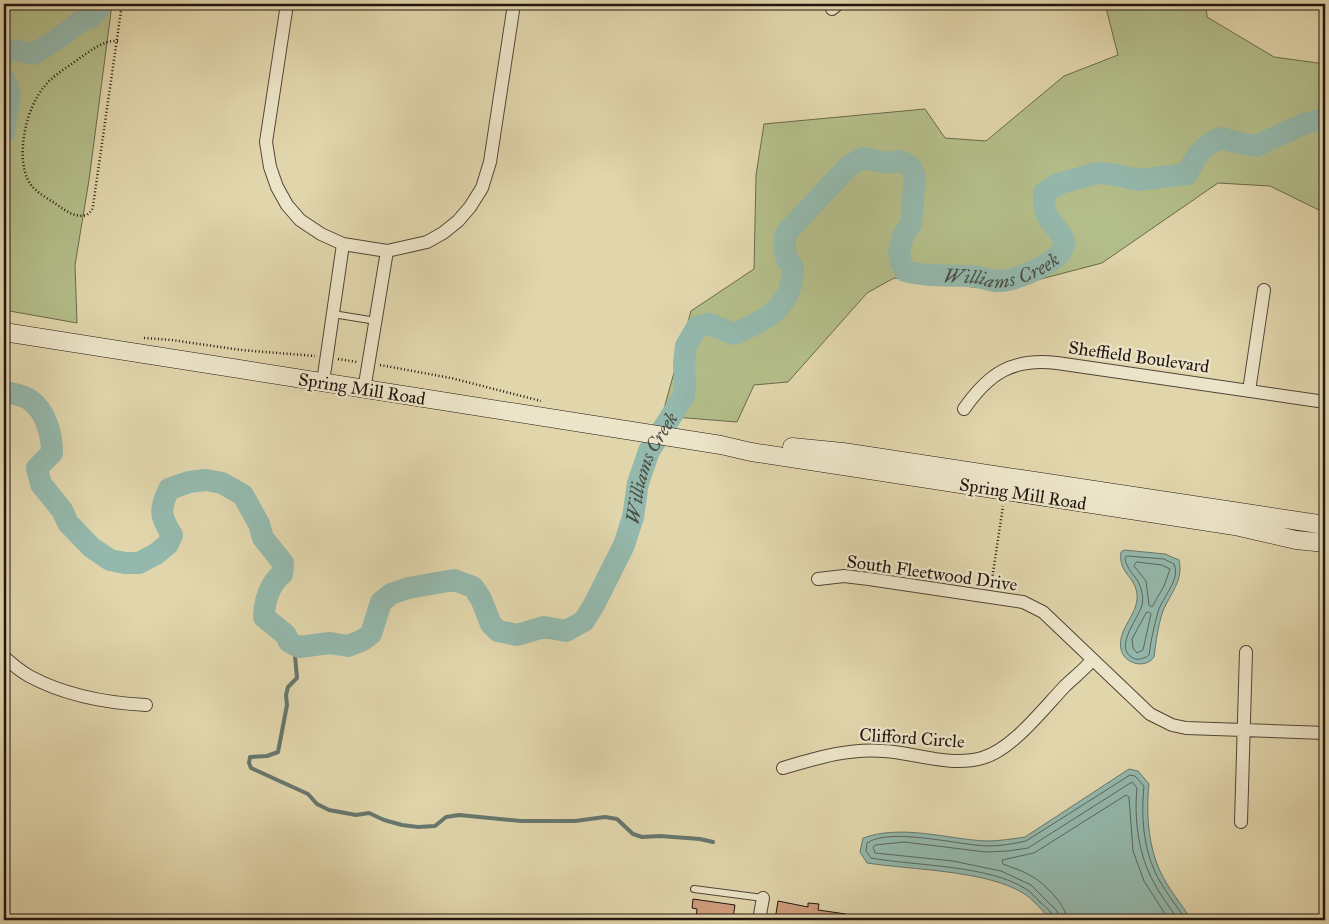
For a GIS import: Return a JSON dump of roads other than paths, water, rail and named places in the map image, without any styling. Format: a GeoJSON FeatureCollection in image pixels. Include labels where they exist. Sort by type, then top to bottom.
{"type":"FeatureCollection","features":[{"type":"Feature","properties":{"kind":"street"},"geometry":{"type":"LineString","coordinates":[[287,4],[266,142],[270,167],[277,187],[287,205],[300,220],[321,234],[344,244],[387,251],[427,242],[443,233],[458,221],[482,188],[490,162],[514,4]]}},
{"type":"Feature","properties":{"kind":"street"},"geometry":{"type":"LineString","coordinates":[[323,382],[344,244]]}},
{"type":"Feature","properties":{"kind":"street"},"geometry":{"type":"LineString","coordinates":[[364,390],[387,251]]}},
{"type":"Feature","properties":{"kind":"street"},"geometry":{"type":"LineString","coordinates":[[1249,391],[1264,290]]}},
{"type":"Feature","properties":{"kind":"street","name":"Spring Mill Road"},"geometry":{"type":"LineString","coordinates":[[4,332],[721,445],[751,452],[1235,526],[1296,540],[1325,543]]}},
{"type":"Feature","properties":{"kind":"street","name":"Sheffield Boulevard"},"geometry":{"type":"LineString","coordinates":[[964,409],[982,385],[998,373],[1015,365],[1030,362],[1057,363],[1325,402]]}},
{"type":"Feature","properties":{"kind":"street","name":"Spring Mill Road"},"geometry":{"type":"LineString","coordinates":[[721,445],[753,444],[842,452],[1325,525]]}},
{"type":"Feature","properties":{"kind":"street","name":"South Fleetwood Drive"},"geometry":{"type":"LineString","coordinates":[[818,579],[844,576],[1023,602],[1043,612],[1150,714],[1172,725],[1186,728],[1325,733]]}},
{"type":"Feature","properties":{"kind":"street"},"geometry":{"type":"LineString","coordinates":[[1241,822],[1246,652]]}},
{"type":"Feature","properties":{"kind":"street"},"geometry":{"type":"LineString","coordinates":[[4,657],[28,676],[63,691],[146,705]]}},
{"type":"Feature","properties":{"kind":"street","name":"Clifford Circle"},"geometry":{"type":"LineString","coordinates":[[783,768],[816,758],[854,750],[885,751],[968,761],[984,758],[1014,740],[1092,660]]}},
{"type":"Feature","properties":{"kind":"street"},"geometry":{"type":"LineString","coordinates":[[759,920],[763,898]]}},
{"type":"Feature","properties":{"kind":"lane"},"geometry":{"type":"LineString","coordinates":[[333,314],[376,321]]}},
{"type":"Feature","properties":{"kind":"lane"},"geometry":{"type":"LineString","coordinates":[[694,889],[763,898]]}},
{"type":"Feature","properties":{"kind":"water"},"geometry":{"type":"Polygon","coordinates":[[[1124,550],[1165,554],[1179,560],[1180,567],[1176,587],[1161,616],[1154,657],[1150,661],[1140,664],[1126,658],[1121,649],[1122,634],[1137,602],[1136,588],[1122,565],[1121,552],[1124,550]]]}},
{"type":"Feature","properties":{"kind":"water"},"geometry":{"type":"Polygon","coordinates":[[[1129,769],[1138,771],[1149,784],[1150,839],[1156,861],[1167,884],[1191,920],[1050,920],[1030,898],[1007,885],[969,875],[867,863],[860,852],[863,838],[893,832],[909,832],[986,841],[1025,837],[1129,769]]]}},
{"type":"Feature","properties":{"kind":"waterway","name":"Williams Creek"},"geometry":{"type":"LineString","coordinates":[[4,56],[6,51],[13,50],[34,54],[81,21],[92,17],[99,9],[100,4]]}},
{"type":"Feature","properties":{"kind":"waterway","name":"Williams Creek"},"geometry":{"type":"LineString","coordinates":[[4,78],[10,94],[4,133]]}},
{"type":"Feature","properties":{"kind":"waterway","name":"Williams Creek"},"geometry":{"type":"LineString","coordinates":[[4,391],[27,398],[40,410],[49,431],[52,453],[37,468],[41,484],[62,510],[68,523],[91,547],[110,560],[139,563],[156,554],[168,544],[172,535],[163,518],[162,508],[169,489],[189,482],[206,480],[222,483],[243,495],[259,524],[263,538],[283,563],[282,574],[274,582],[268,593],[264,617],[286,635],[289,642],[299,647],[330,643],[348,646],[363,640],[371,634],[381,602],[391,594],[408,588],[454,580],[473,587],[481,599],[491,624],[498,631],[517,635],[544,627],[566,631],[584,621],[624,545],[633,517],[638,483],[649,451],[684,396],[686,346],[697,327],[709,324],[734,334],[769,316],[783,303],[788,294],[793,274],[793,268],[787,258],[785,248],[787,232],[849,166],[863,158],[888,163],[900,161],[910,166],[915,177],[911,224],[903,236],[899,252],[905,271],[932,275],[969,276],[1000,281],[1016,278],[1037,269],[1047,264],[1061,251],[1064,241],[1047,216],[1044,200],[1044,193],[1058,184],[1097,173],[1138,180],[1187,174],[1200,153],[1208,145],[1220,138],[1256,146],[1306,123],[1325,119]]}},
{"type":"Feature","properties":{"kind":"waterway"},"geometry":{"type":"LineString","coordinates":[[294,645],[297,678],[288,687],[286,695],[287,705],[278,752],[267,756],[250,757],[249,763],[251,768],[308,794],[317,804],[329,810],[356,815],[369,813],[384,820],[418,827],[435,826],[446,817],[459,815],[521,821],[575,821],[605,817],[617,819],[633,834],[642,837],[660,836],[700,839],[713,842]]}}]}
